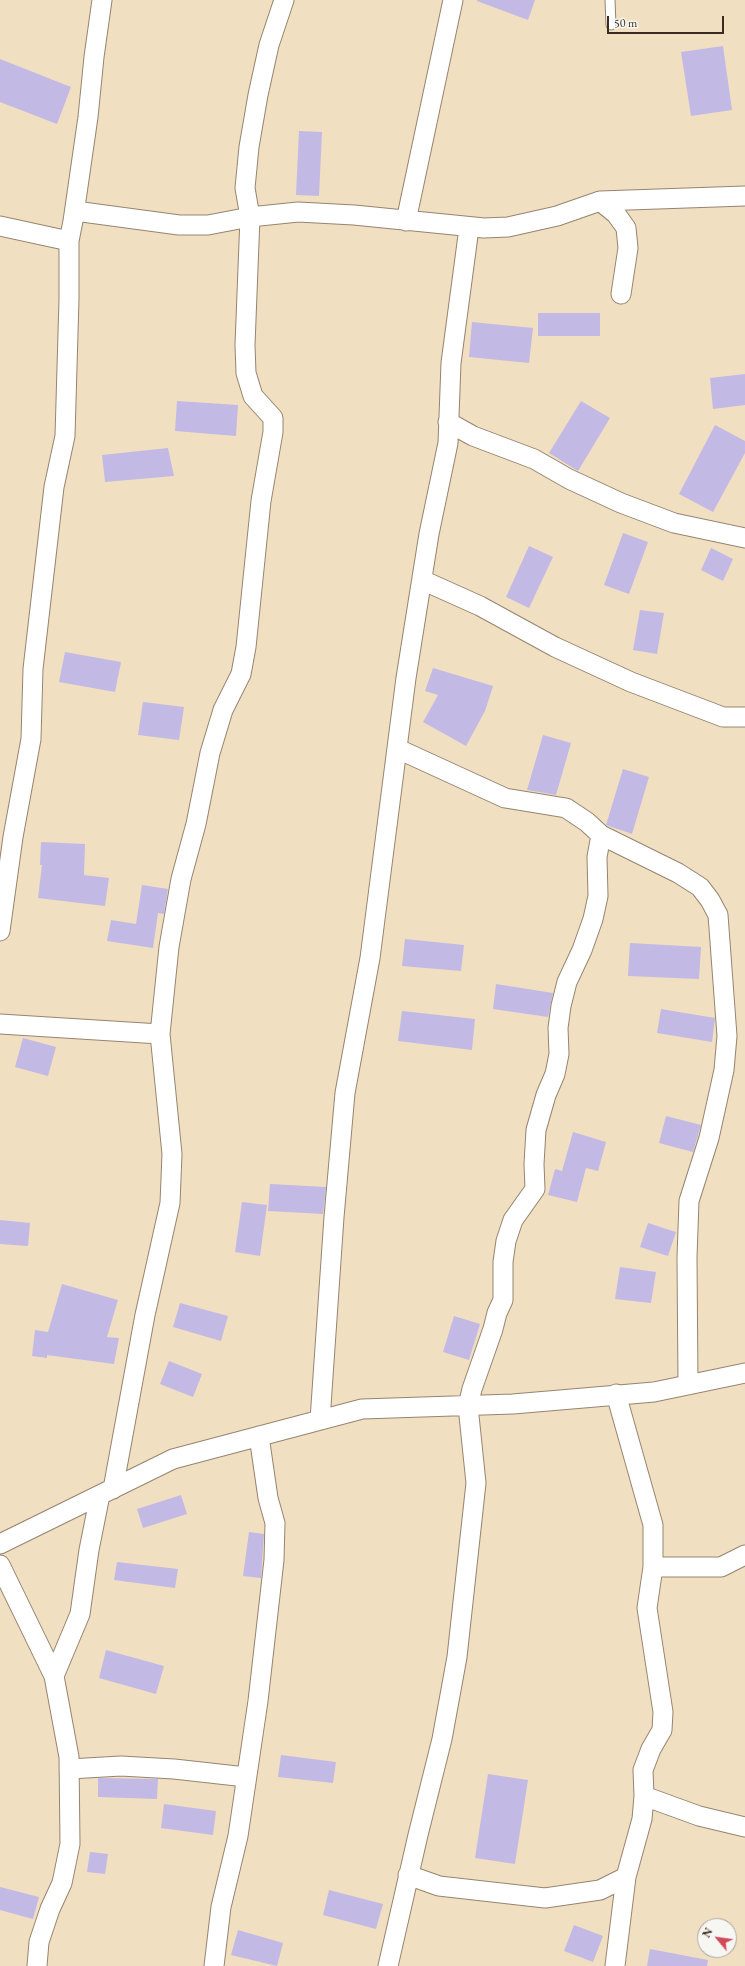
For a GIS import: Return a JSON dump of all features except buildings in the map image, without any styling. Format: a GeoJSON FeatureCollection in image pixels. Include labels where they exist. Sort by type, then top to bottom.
{"type":"FeatureCollection","features":[{"type":"Feature","properties":{"kind":"street"},"geometry":{"type":"LineString","coordinates":[[0,931],[13,837],[31,738],[33,669],[54,487],[66,436],[69,241],[75,211],[88,117],[102,0]]}},
{"type":"Feature","properties":{"kind":"street"},"geometry":{"type":"LineString","coordinates":[[54,1676],[80,1614],[89,1550],[106,1492],[170,1203],[172,1154],[160,1034],[169,947],[181,880],[196,824],[210,753],[223,710],[242,674],[261,501],[273,432],[273,418],[253,396],[246,373],[245,346],[250,217],[245,188],[249,147],[258,95],[269,45],[284,0]]}},
{"type":"Feature","properties":{"kind":"street"},"geometry":{"type":"LineString","coordinates":[[406,221],[453,0]]}},
{"type":"Feature","properties":{"kind":"street"},"geometry":{"type":"LineString","coordinates":[[75,211],[179,225],[208,225],[250,217],[298,212],[354,215],[469,228],[508,227],[557,216],[600,201],[745,196]]}},
{"type":"Feature","properties":{"kind":"street"},"geometry":{"type":"LineString","coordinates":[[600,201],[616,214],[626,228],[628,248],[621,294]]}},
{"type":"Feature","properties":{"kind":"street"},"geometry":{"type":"LineString","coordinates":[[0,226],[69,241]]}},
{"type":"Feature","properties":{"kind":"street"},"geometry":{"type":"LineString","coordinates":[[320,1420],[334,1217],[345,1093],[370,958],[406,678],[429,534],[448,443],[451,363],[469,228]]}},
{"type":"Feature","properties":{"kind":"street"},"geometry":{"type":"LineString","coordinates":[[448,422],[473,436],[534,459],[569,479],[621,504],[674,523],[745,538]]}},
{"type":"Feature","properties":{"kind":"street"},"geometry":{"type":"LineString","coordinates":[[422,580],[480,606],[555,647],[631,682],[723,717],[745,717]]}},
{"type":"Feature","properties":{"kind":"street"},"geometry":{"type":"LineString","coordinates":[[398,749],[505,798],[566,808],[601,835],[678,873],[700,888],[710,900],[719,921],[728,1036],[724,1070],[709,1138],[689,1201],[687,1257],[688,1385]]}},
{"type":"Feature","properties":{"kind":"street"},"geometry":{"type":"LineString","coordinates":[[388,1966],[408,1875],[442,1739],[457,1657],[476,1483],[468,1406],[472,1389],[497,1313],[503,1300],[503,1262],[506,1241],[513,1220],[535,1189],[534,1164],[536,1130],[546,1095],[555,1074],[559,1054],[558,1028],[561,1006],[567,982],[582,950],[595,912],[598,896],[597,857],[601,835]]}},
{"type":"Feature","properties":{"kind":"street"},"geometry":{"type":"LineString","coordinates":[[0,1024],[160,1034]]}},
{"type":"Feature","properties":{"kind":"street"},"geometry":{"type":"LineString","coordinates":[[0,1544],[173,1459],[362,1409],[512,1404],[616,1394],[654,1392],[745,1373]]}},
{"type":"Feature","properties":{"kind":"street"},"geometry":{"type":"LineString","coordinates":[[615,1966],[626,1877],[642,1819],[644,1796],[643,1770],[651,1749],[662,1730],[663,1712],[646,1608],[653,1567],[653,1525],[616,1394]]}},
{"type":"Feature","properties":{"kind":"street"},"geometry":{"type":"LineString","coordinates":[[214,1966],[221,1907],[238,1836],[258,1701],[274,1560],[275,1523],[268,1498],[259,1436]]}},
{"type":"Feature","properties":{"kind":"street"},"geometry":{"type":"LineString","coordinates":[[653,1567],[721,1566],[745,1556]]}},
{"type":"Feature","properties":{"kind":"street"},"geometry":{"type":"LineString","coordinates":[[0,1564],[54,1676],[69,1757],[70,1844],[62,1883],[50,1909],[39,1942],[37,1966]]}},
{"type":"Feature","properties":{"kind":"street"},"geometry":{"type":"LineString","coordinates":[[69,1769],[121,1766],[174,1769],[246,1777]]}},
{"type":"Feature","properties":{"kind":"street"},"geometry":{"type":"LineString","coordinates":[[644,1796],[700,1816],[745,1827]]}},
{"type":"Feature","properties":{"kind":"street"},"geometry":{"type":"LineString","coordinates":[[408,1875],[439,1886],[545,1898],[600,1890],[626,1877]]}},
{"type":"Feature","properties":{"kind":"lane"},"geometry":{"type":"LineString","coordinates":[[610,0],[611,25]]}}]}
